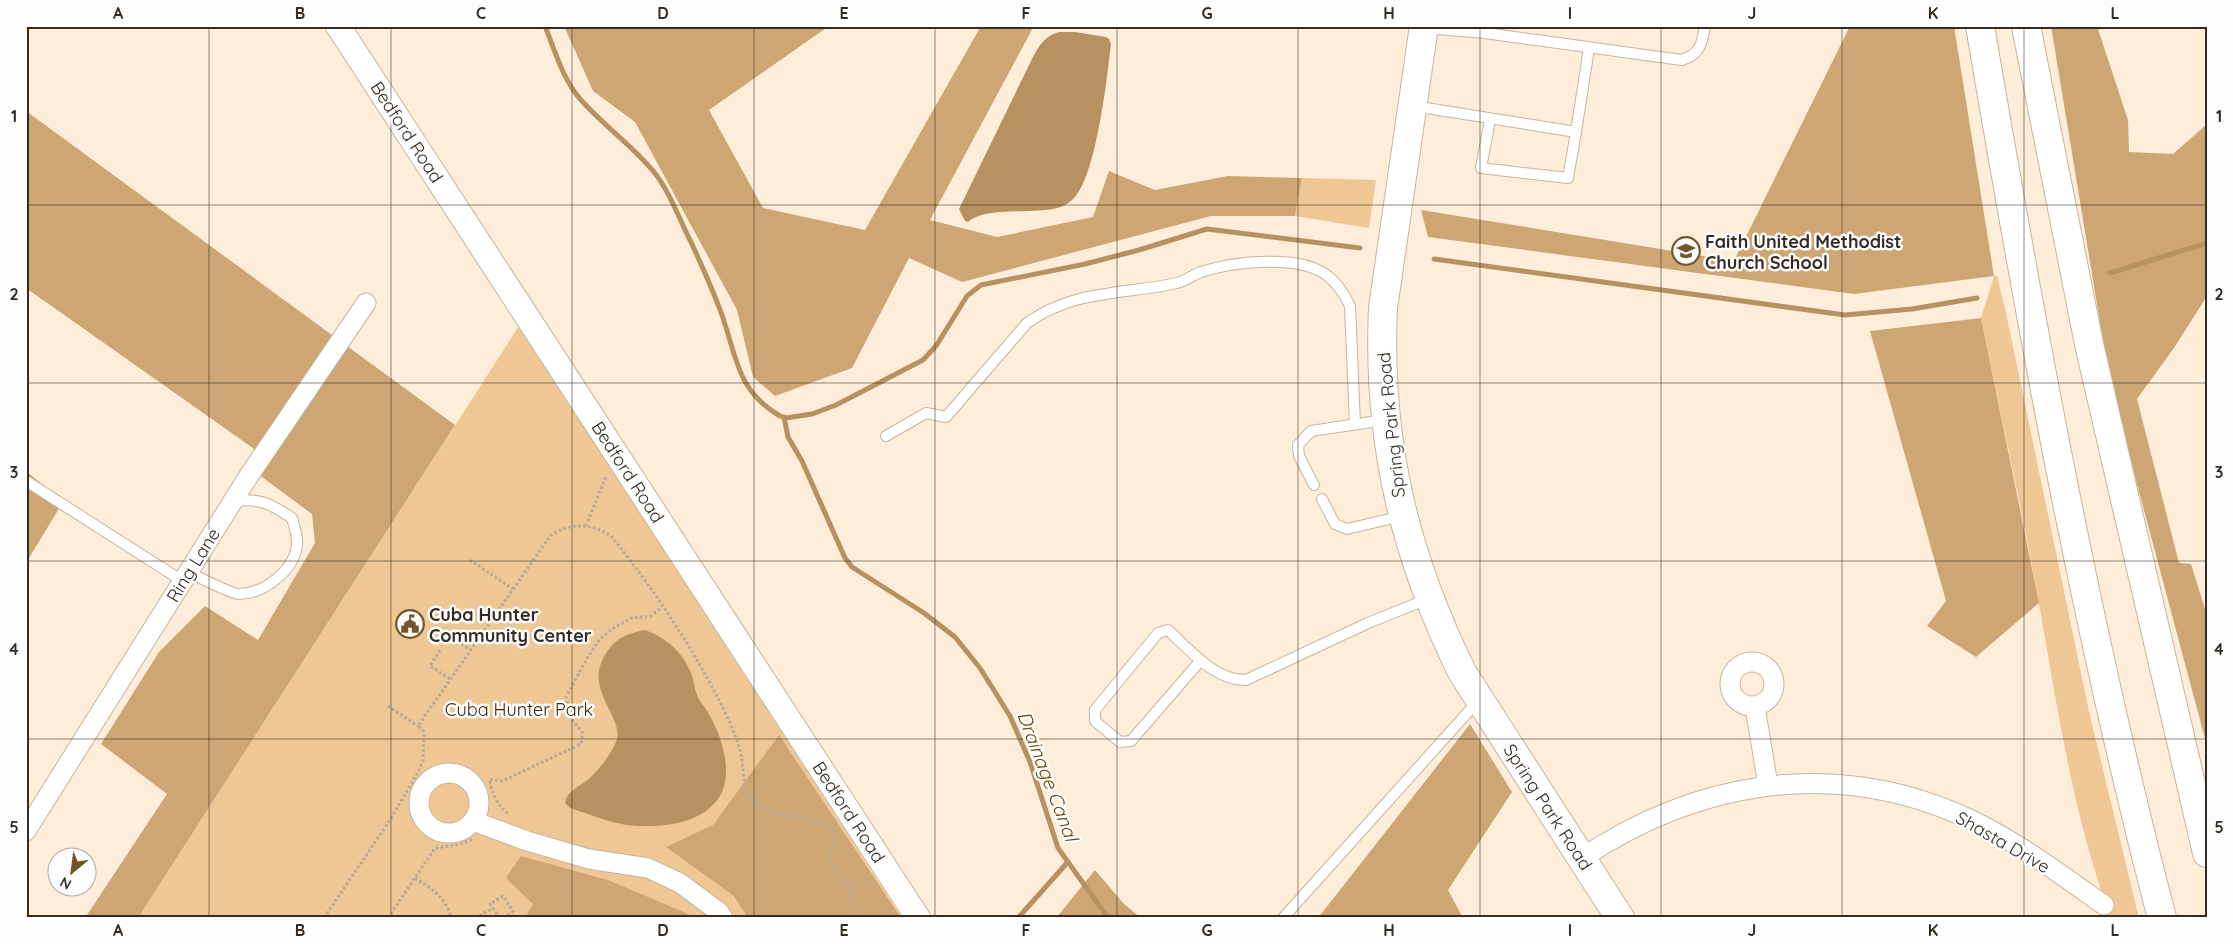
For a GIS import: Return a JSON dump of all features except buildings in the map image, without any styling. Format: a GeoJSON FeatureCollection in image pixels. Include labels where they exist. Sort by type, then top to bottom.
{"type":"FeatureCollection","features":[{"type":"Feature","properties":{"kind":"main road"},"geometry":{"type":"LineString","coordinates":[[1980,26],[2010,208],[2069,517],[2117,736],[2162,918]]}},
{"type":"Feature","properties":{"kind":"main road"},"geometry":{"type":"LineString","coordinates":[[2026,26],[2089,344],[2207,852]]}},
{"type":"Feature","properties":{"kind":"main road","name":"Spring Park Road"},"geometry":{"type":"LineString","coordinates":[[1421,27],[1412,106],[1383,308],[1382,346],[1386,420],[1392,467],[1402,516],[1429,599],[1462,672],[1620,918]]}},
{"type":"Feature","properties":{"kind":"street","name":"Bedford Road"},"geometry":{"type":"LineString","coordinates":[[338,26],[918,918]]}},
{"type":"Feature","properties":{"kind":"street","name":"Ring Lane"},"geometry":{"type":"LineString","coordinates":[[26,831],[233,501],[366,303]]}},
{"type":"Feature","properties":{"kind":"street"},"geometry":{"type":"LineString","coordinates":[[1755,707],[1768,785]]}},
{"type":"Feature","properties":{"kind":"street","name":"Shasta Drive"},"geometry":{"type":"LineString","coordinates":[[1582,858],[1659,816],[1705,798],[1768,785],[1833,784],[1888,792],[1922,800],[1957,813],[2033,856],[2104,906]]}},
{"type":"Feature","properties":{"kind":"street"},"geometry":{"type":"LineString","coordinates":[[473,821],[527,841],[589,859],[648,868],[680,883],[719,912],[723,918]]}},
{"type":"Feature","properties":{"kind":"lane"},"geometry":{"type":"LineString","coordinates":[[1421,27],[1486,30],[1589,48],[1682,60],[1693,56],[1701,48],[1705,26]]}},
{"type":"Feature","properties":{"kind":"lane"},"geometry":{"type":"LineString","coordinates":[[1490,120],[1481,168],[1568,178],[1589,48]]}},
{"type":"Feature","properties":{"kind":"lane"},"geometry":{"type":"LineString","coordinates":[[1412,106],[1475,118],[1576,132]]}},
{"type":"Feature","properties":{"kind":"lane"},"geometry":{"type":"LineString","coordinates":[[886,436],[926,413],[946,417],[1028,323],[1042,312],[1073,299],[1178,282],[1202,272],[1260,261],[1296,264],[1323,272],[1344,292],[1350,306],[1354,424]]}},
{"type":"Feature","properties":{"kind":"lane"},"geometry":{"type":"LineString","coordinates":[[1314,485],[1299,456],[1298,445],[1311,431],[1386,420]]}},
{"type":"Feature","properties":{"kind":"lane"},"geometry":{"type":"LineString","coordinates":[[26,480],[187,577],[238,594],[265,588],[286,570],[295,553],[297,543],[292,518],[267,502],[254,498],[233,501]]}},
{"type":"Feature","properties":{"kind":"lane"},"geometry":{"type":"LineString","coordinates":[[1322,499],[1335,524],[1347,529],[1402,516]]}},
{"type":"Feature","properties":{"kind":"lane"},"geometry":{"type":"LineString","coordinates":[[1201,660],[1131,741],[1120,742],[1095,721],[1095,710],[1158,633],[1168,630],[1201,660],[1220,674],[1234,680],[1246,680],[1363,625],[1429,599]]}},
{"type":"Feature","properties":{"kind":"lane"},"geometry":{"type":"LineString","coordinates":[[1283,918],[1479,700]]}},
{"type":"Feature","properties":{"kind":"path"},"geometry":{"type":"LineString","coordinates":[[586,526],[606,478],[606,468]]}},
{"type":"Feature","properties":{"kind":"path"},"geometry":{"type":"LineString","coordinates":[[418,726],[550,536],[567,528],[586,526],[600,529],[612,537],[687,642],[730,725],[740,752],[744,778],[751,798],[763,807],[784,816],[817,821],[829,826],[833,831],[835,836],[830,860],[850,886],[856,918]]}},
{"type":"Feature","properties":{"kind":"path"},"geometry":{"type":"LineString","coordinates":[[470,560],[513,589]]}},
{"type":"Feature","properties":{"kind":"path"},"geometry":{"type":"LineString","coordinates":[[490,779],[502,781],[581,744],[583,733],[571,719],[566,697],[589,655],[607,633],[625,620],[635,616],[651,616],[662,607]]}},
{"type":"Feature","properties":{"kind":"path"},"geometry":{"type":"LineString","coordinates":[[453,638],[471,650]]}},
{"type":"Feature","properties":{"kind":"path"},"geometry":{"type":"LineString","coordinates":[[440,650],[430,666],[450,679]]}},
{"type":"Feature","properties":{"kind":"path"},"geometry":{"type":"LineString","coordinates":[[324,918],[390,820],[422,766],[423,730],[388,706]]}},
{"type":"Feature","properties":{"kind":"path"},"geometry":{"type":"LineString","coordinates":[[388,918],[435,848],[485,838],[501,808]]}},
{"type":"Feature","properties":{"kind":"path"},"geometry":{"type":"LineString","coordinates":[[415,878],[440,895],[447,906],[450,918]]}},
{"type":"Feature","properties":{"kind":"path"},"geometry":{"type":"LineString","coordinates":[[503,896],[513,911],[502,918],[490,904],[503,896]]}},
{"type":"Feature","properties":{"kind":"path"},"geometry":{"type":"LineString","coordinates":[[475,918],[493,908]]}},
{"type":"Feature","properties":{"kind":"green space"},"geometry":{"type":"Polygon","coordinates":[[[1302,178],[1376,180],[1369,228],[1295,216],[1302,178]]]}},
{"type":"Feature","properties":{"kind":"green space"},"geometry":{"type":"Polygon","coordinates":[[[1994,276],[1997,276],[2006,313],[2090,716],[2139,918],[2111,918],[2086,841],[2068,763],[2025,532],[1981,318],[1994,276]]]}},
{"type":"Feature","properties":{"kind":"green space","name":"Cuba Hunter Park"},"geometry":{"type":"Polygon","coordinates":[[[519,326],[902,918],[138,918],[519,326]]]}},
{"type":"Feature","properties":{"kind":"shaded area"},"geometry":{"type":"Polygon","coordinates":[[[564,26],[829,26],[709,110],[763,208],[865,230],[981,26],[1034,26],[930,220],[997,237],[1093,217],[1109,171],[1155,190],[1228,176],[1302,178],[1295,216],[1211,216],[962,282],[909,258],[852,368],[775,396],[753,377],[737,310],[635,122],[593,91],[564,26]]]}},
{"type":"Feature","properties":{"kind":"shaded area"},"geometry":{"type":"Polygon","coordinates":[[[1850,26],[1954,26],[1994,276],[1854,294],[1428,237],[1421,210],[1734,261],[1850,26]]]}},
{"type":"Feature","properties":{"kind":"shaded area"},"geometry":{"type":"Polygon","coordinates":[[[2051,26],[2097,26],[2128,120],[2129,152],[2173,154],[2207,124],[2207,296],[2174,348],[2137,399],[2179,563],[2191,564],[2207,615],[2207,746],[2110,383],[2051,26]]]}},
{"type":"Feature","properties":{"kind":"shaded area"},"geometry":{"type":"Polygon","coordinates":[[[1059,32],[1075,32],[1106,37],[1111,44],[1107,80],[1094,152],[1080,190],[1071,201],[1061,207],[1045,210],[997,212],[981,215],[968,222],[965,221],[959,209],[1031,61],[1042,43],[1059,32]]]}},
{"type":"Feature","properties":{"kind":"shaded area"},"geometry":{"type":"Polygon","coordinates":[[[26,111],[455,425],[138,918],[85,918],[167,794],[101,744],[159,652],[205,606],[258,640],[315,543],[312,514],[258,474],[260,453],[26,288],[26,111]]]}},
{"type":"Feature","properties":{"kind":"shaded area"},"geometry":{"type":"Polygon","coordinates":[[[1981,318],[2039,603],[1976,657],[1927,626],[1946,601],[1870,331],[1981,318]]]}},
{"type":"Feature","properties":{"kind":"shaded area"},"geometry":{"type":"Polygon","coordinates":[[[26,471],[63,502],[26,563],[26,471]]]}},
{"type":"Feature","properties":{"kind":"shaded area"},"geometry":{"type":"Polygon","coordinates":[[[645,630],[666,641],[688,665],[697,695],[710,716],[719,737],[724,753],[726,773],[723,789],[716,802],[705,812],[675,824],[631,826],[570,808],[565,803],[566,798],[572,791],[588,780],[609,756],[616,742],[615,723],[601,692],[599,680],[600,668],[605,655],[617,641],[632,633],[645,630]]]}},
{"type":"Feature","properties":{"kind":"shaded area"},"geometry":{"type":"Polygon","coordinates":[[[1470,724],[1512,792],[1448,890],[1463,918],[1318,918],[1470,724]]]}},
{"type":"Feature","properties":{"kind":"shaded area"},"geometry":{"type":"Polygon","coordinates":[[[779,735],[901,918],[748,918],[734,896],[666,847],[713,825],[779,735]]]}},
{"type":"Feature","properties":{"kind":"shaded area"},"geometry":{"type":"Polygon","coordinates":[[[521,856],[608,880],[688,914],[691,918],[525,918],[533,904],[506,878],[521,856]]]}},
{"type":"Feature","properties":{"kind":"shaded area"},"geometry":{"type":"Polygon","coordinates":[[[1095,870],[1124,904],[1141,918],[1056,918],[1095,870]]]}},
{"type":"Feature","properties":{"kind":"waterway"},"geometry":{"type":"LineString","coordinates":[[545,26],[569,84],[581,100],[645,162],[665,188],[711,287],[736,359],[747,384],[755,396],[766,406],[786,418],[812,414],[836,405],[923,360],[936,346],[967,296],[981,285],[1085,264],[1207,229],[1360,248]]}},
{"type":"Feature","properties":{"kind":"waterway"},"geometry":{"type":"LineString","coordinates":[[2110,273],[2207,243]]}},
{"type":"Feature","properties":{"kind":"waterway"},"geometry":{"type":"LineString","coordinates":[[1434,259],[1845,315],[1912,309],[1977,298]]}},
{"type":"Feature","properties":{"kind":"waterway","name":"Drainage Canal"},"geometry":{"type":"LineString","coordinates":[[784,417],[788,437],[802,461],[845,558],[852,567],[924,613],[955,637],[980,668],[1010,716],[1030,762],[1058,848],[1108,918]]}},
{"type":"Feature","properties":{"kind":"waterway"},"geometry":{"type":"LineString","coordinates":[[1018,918],[1067,863]]}},
{"type":"Feature","properties":{"kind":"place","name":"Faith United Methodist Church School"},"geometry":{"type":"Point","coordinates":[1686,251]}},
{"type":"Feature","properties":{"kind":"place","name":"Cuba Hunter Community Center"},"geometry":{"type":"Point","coordinates":[410,624]}}]}
